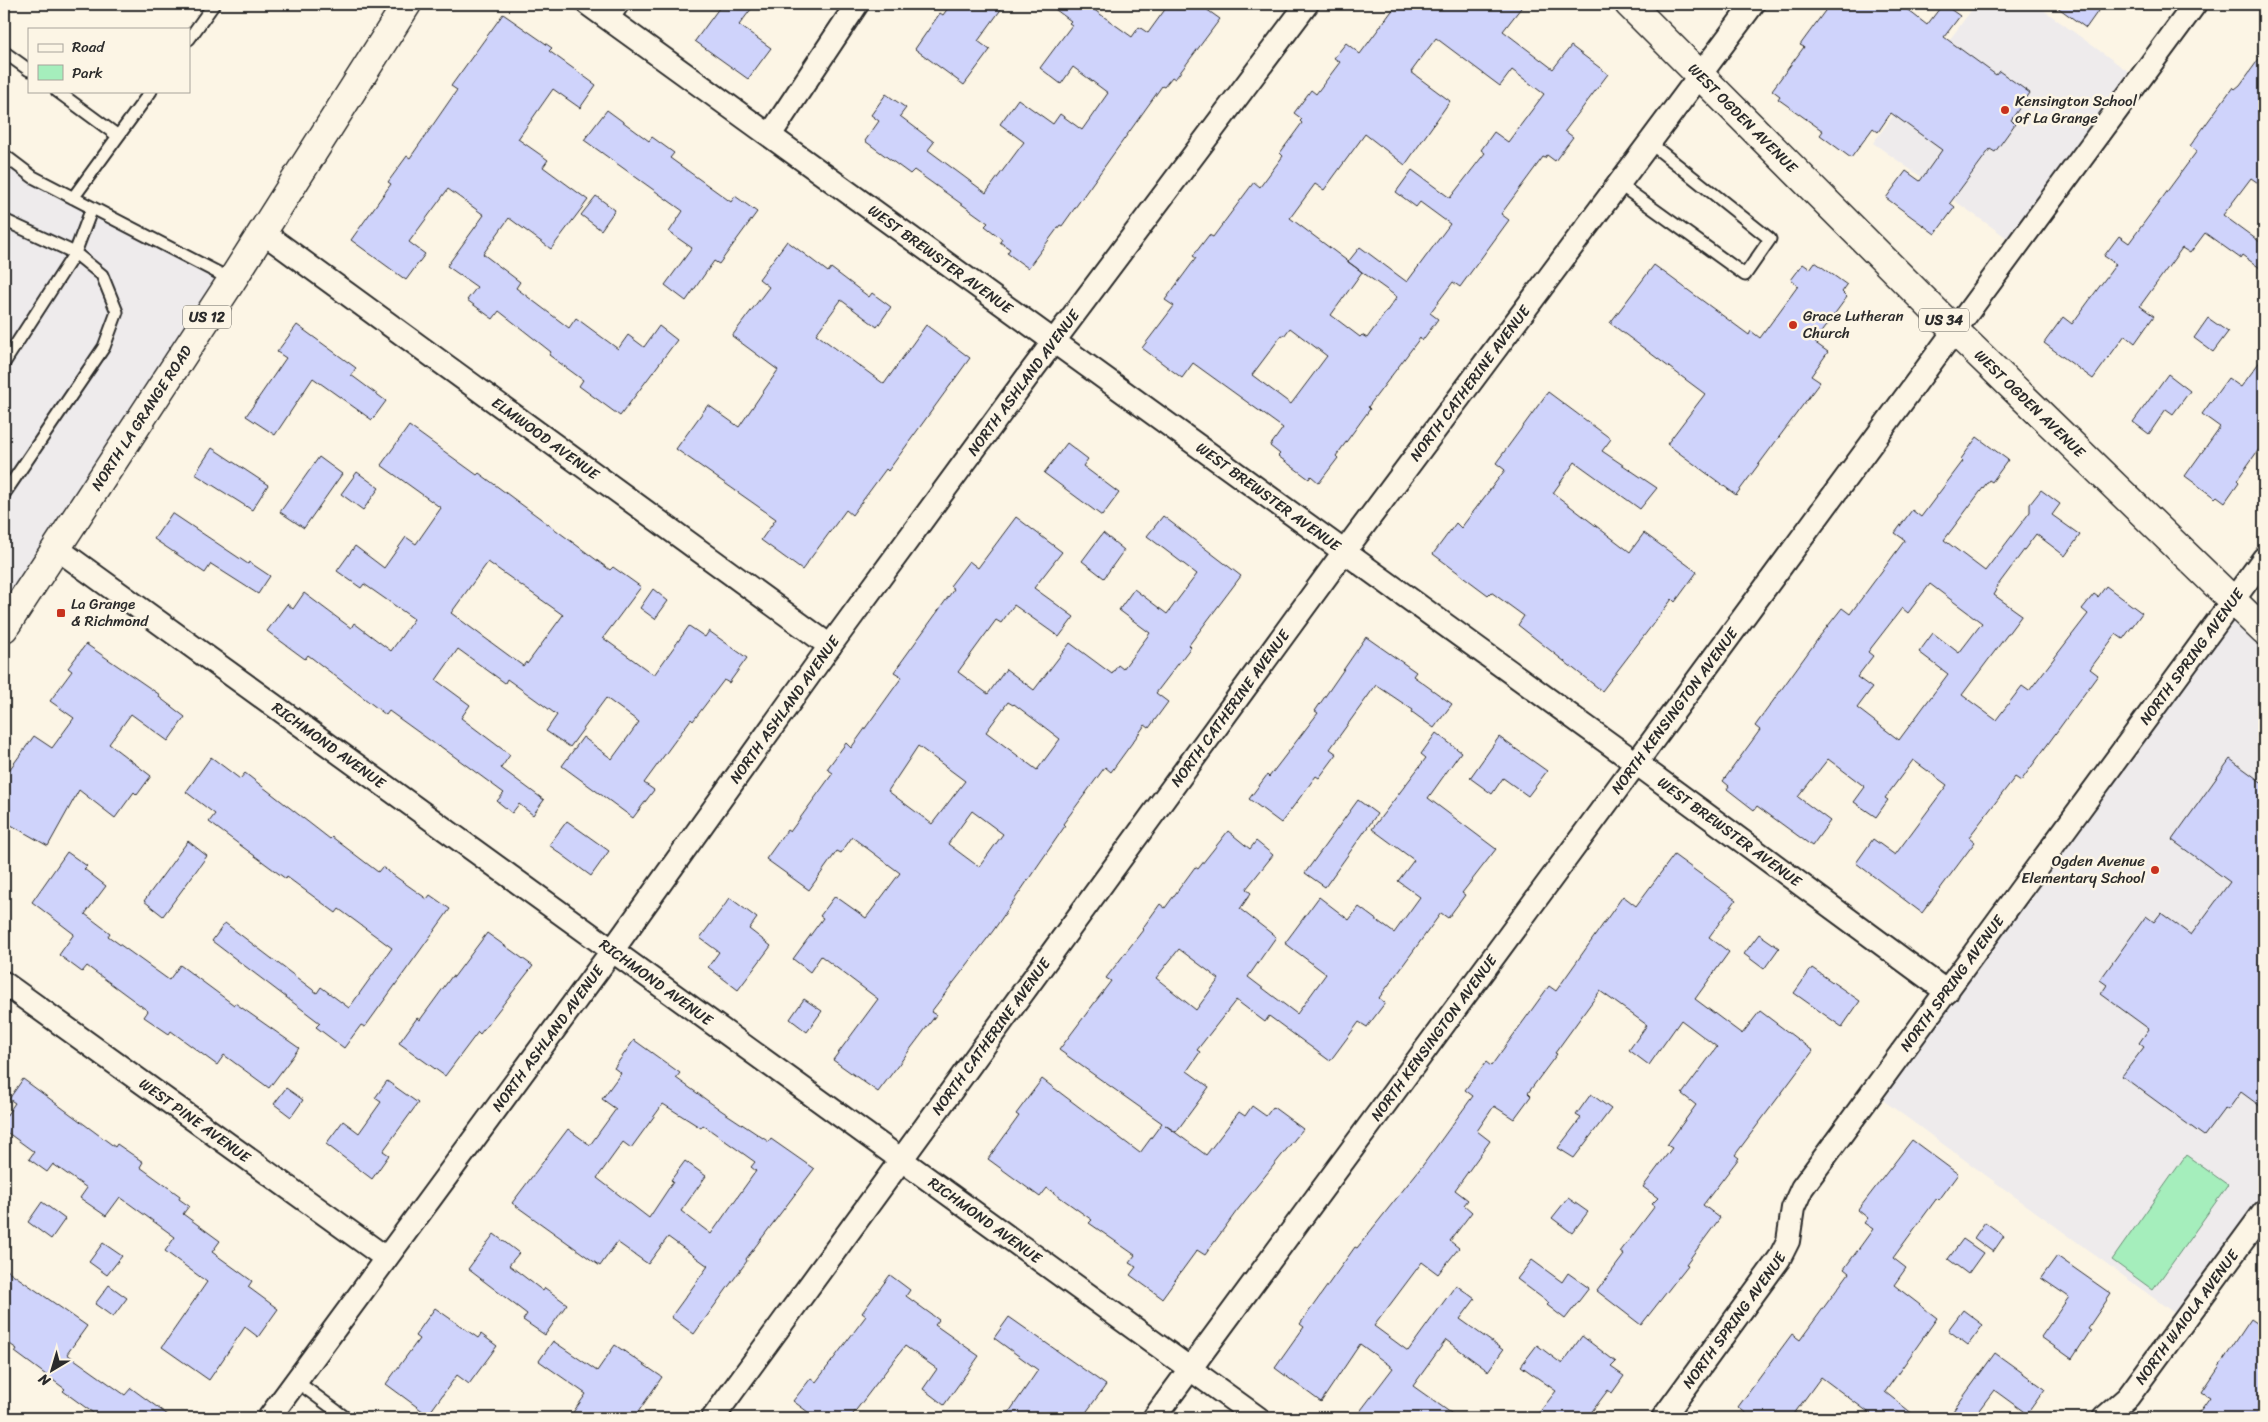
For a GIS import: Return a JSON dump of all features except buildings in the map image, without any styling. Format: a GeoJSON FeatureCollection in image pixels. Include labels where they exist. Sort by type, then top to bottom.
{"type":"FeatureCollection","features":[{"type":"Feature","properties":{"kind":"main road","name":"NORTH LA GRANGE ROAD"},"geometry":{"type":"LineString","coordinates":[[4,628],[55,547],[232,280],[261,231],[407,4]]}},
{"type":"Feature","properties":{"kind":"main road","name":"WEST OGDEN AVENUE"},"geometry":{"type":"LineString","coordinates":[[1629,4],[1955,331],[2264,631]]}},
{"type":"Feature","properties":{"kind":"street","name":"WEST BREWSTER AVENUE"},"geometry":{"type":"LineString","coordinates":[[588,4],[618,12],[770,135],[1636,762],[1946,992]]}},
{"type":"Feature","properties":{"kind":"street"},"geometry":{"type":"LineString","coordinates":[[770,135],[857,4]]}},
{"type":"Feature","properties":{"kind":"street","name":"NORTH ASHLAND AVENUE"},"geometry":{"type":"LineString","coordinates":[[268,1418],[612,951],[830,646],[1054,342],[1307,4]]}},
{"type":"Feature","properties":{"kind":"street","name":"NORTH CATHERINE AVENUE"},"geometry":{"type":"LineString","coordinates":[[713,1418],[1344,552],[1753,4]]}},
{"type":"Feature","properties":{"kind":"street","name":"NORTH KENSINGTON AVENUE"},"geometry":{"type":"LineString","coordinates":[[1154,1418],[2195,4]]}},
{"type":"Feature","properties":{"kind":"street","name":"ELMWOOD AVENUE"},"geometry":{"type":"LineString","coordinates":[[261,231],[830,646]]}},
{"type":"Feature","properties":{"kind":"street","name":"RICHMOND AVENUE"},"geometry":{"type":"LineString","coordinates":[[55,547],[612,951],[903,1159],[1258,1418]]}},
{"type":"Feature","properties":{"kind":"street","name":"NORTH SPRING AVENUE"},"geometry":{"type":"LineString","coordinates":[[1663,1418],[1779,1259],[1788,1241],[1793,1208],[1802,1188],[2264,558]]}},
{"type":"Feature","properties":{"kind":"street","name":"WEST PINE AVENUE"},"geometry":{"type":"LineString","coordinates":[[4,983],[386,1258]]}},
{"type":"Feature","properties":{"kind":"street","name":"NORTH WAIOLA AVENUE"},"geometry":{"type":"LineString","coordinates":[[2104,1418],[2128,1397],[2264,1212]]}},
{"type":"Feature","properties":{"kind":"lane"},"geometry":{"type":"LineString","coordinates":[[190,38],[214,4]]}},
{"type":"Feature","properties":{"kind":"lane"},"geometry":{"type":"LineString","coordinates":[[4,52],[28,69]]}},
{"type":"Feature","properties":{"kind":"lane"},"geometry":{"type":"LineString","coordinates":[[58,92],[118,136]]}},
{"type":"Feature","properties":{"kind":"lane"},"geometry":{"type":"LineString","coordinates":[[73,198],[150,92]]}},
{"type":"Feature","properties":{"kind":"lane"},"geometry":{"type":"LineString","coordinates":[[1618,184],[1744,275],[1770,239],[1650,143]]}},
{"type":"Feature","properties":{"kind":"lane"},"geometry":{"type":"LineString","coordinates":[[4,155],[33,177],[232,280]]}},
{"type":"Feature","properties":{"kind":"lane"},"geometry":{"type":"LineString","coordinates":[[4,363],[75,253],[92,208]]}},
{"type":"Feature","properties":{"kind":"lane"},"geometry":{"type":"LineString","coordinates":[[4,220],[75,253],[102,275],[117,312],[104,347],[4,494]]}},
{"type":"Feature","properties":{"kind":"lane"},"geometry":{"type":"LineString","coordinates":[[296,1381],[346,1418]]}},
{"type":"Feature","properties":{"kind":"shaded area","name":"Kensington School of La Grange"},"geometry":{"type":"Polygon","coordinates":[[[1976,4],[2035,4],[2136,77],[2013,242],[1873,143],[1976,4]]]}},
{"type":"Feature","properties":{"kind":"shaded area"},"geometry":{"type":"Polygon","coordinates":[[[4,161],[226,281],[4,619],[4,161]]]}},
{"type":"Feature","properties":{"kind":"shaded area","name":"Ogden Avenue Elementary School"},"geometry":{"type":"Polygon","coordinates":[[[2234,613],[2264,642],[2264,1204],[2181,1318],[1880,1098],[2234,613]]]}},
{"type":"Feature","properties":{"kind":"green space"},"geometry":{"type":"Polygon","coordinates":[[[2186,1155],[2228,1185],[2153,1290],[2112,1260],[2186,1155]]]}},
{"type":"Feature","properties":{"kind":"place","name":"Kensington School of La Grange"},"geometry":{"type":"Point","coordinates":[2005,110]}},
{"type":"Feature","properties":{"kind":"place","name":"Grace Lutheran Church"},"geometry":{"type":"Point","coordinates":[1793,325]}},
{"type":"Feature","properties":{"kind":"place","name":"La Grange & Richmond"},"geometry":{"type":"Point","coordinates":[61,613]}},
{"type":"Feature","properties":{"kind":"place","name":"Ogden Avenue Elementary School"},"geometry":{"type":"Point","coordinates":[2155,870]}}]}
